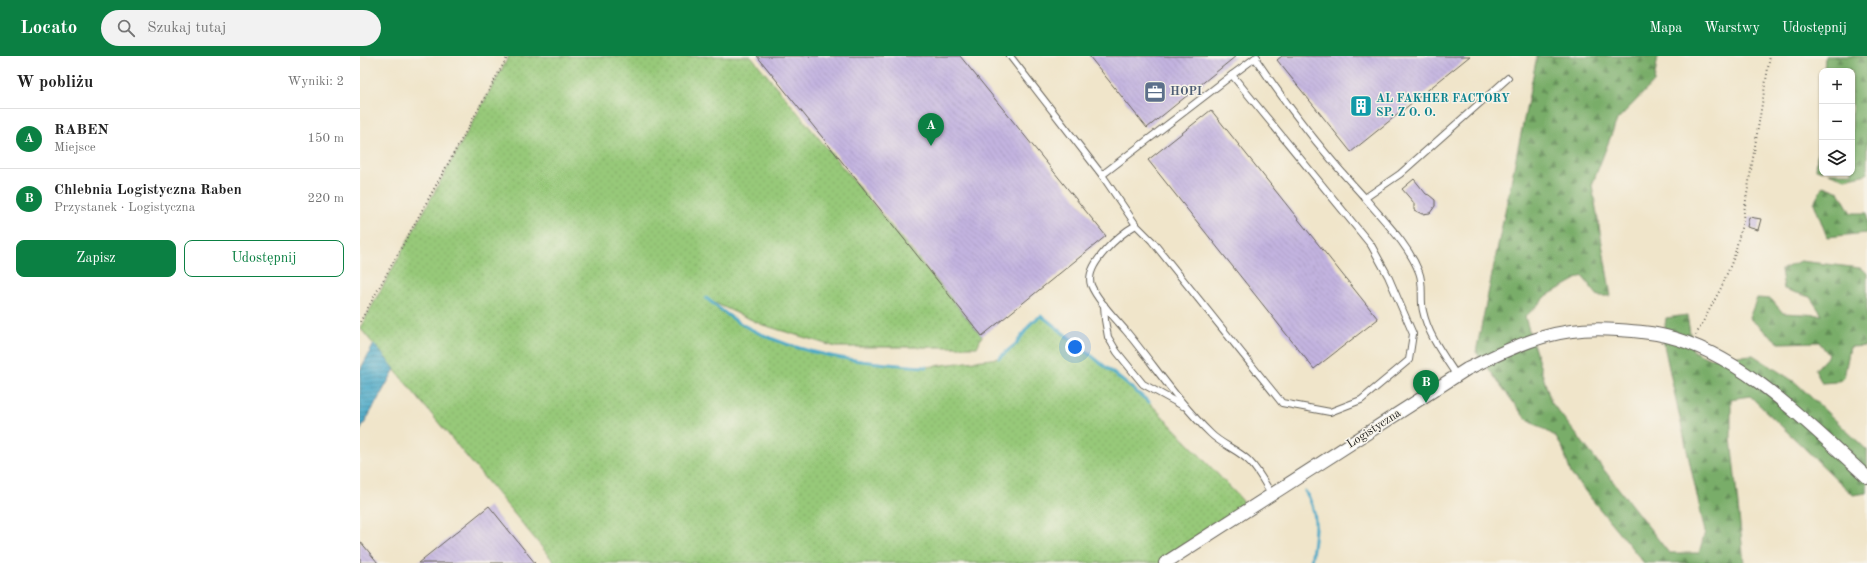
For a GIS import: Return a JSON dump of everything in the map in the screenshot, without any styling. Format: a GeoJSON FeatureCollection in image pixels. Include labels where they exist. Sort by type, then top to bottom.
{"type":"FeatureCollection","features":[{"type":"Feature","properties":{"kind":"street","name":"Logistyczna"},"geometry":{"type":"LineString","coordinates":[[1166,563],[1457,376],[1507,350],[1544,337],[1572,331],[1602,329],[1636,331],[1666,336],[1691,344],[1748,376],[1776,396],[1867,477]]}},
{"type":"Feature","properties":{"kind":"lane"},"geometry":{"type":"LineString","coordinates":[[1010,56],[1102,175],[1136,225],[1152,241],[1282,403],[1330,412],[1361,400],[1409,360],[1413,334],[1388,276],[1371,245],[1232,75]]}},
{"type":"Feature","properties":{"kind":"lane"},"geometry":{"type":"LineString","coordinates":[[1102,175],[1256,57],[1284,100],[1319,145],[1396,235],[1413,259],[1420,274],[1423,310],[1428,328],[1457,376]]}},
{"type":"Feature","properties":{"kind":"lane"},"geometry":{"type":"LineString","coordinates":[[1365,198],[1400,174],[1508,78]]}},
{"type":"Feature","properties":{"kind":"lane"},"geometry":{"type":"LineString","coordinates":[[1136,225],[1109,246],[1093,266],[1090,284],[1104,305],[1192,414],[1212,436],[1232,447],[1250,462],[1272,495]]}},
{"type":"Feature","properties":{"kind":"lane"},"geometry":{"type":"LineString","coordinates":[[1104,305],[1108,337],[1117,352],[1143,384],[1180,404],[1192,414]]}},
{"type":"Feature","properties":{"kind":"path"},"geometry":{"type":"LineString","coordinates":[[360,322],[508,56]]}},
{"type":"Feature","properties":{"kind":"path"},"geometry":{"type":"LineString","coordinates":[[1691,344],[1721,288],[1734,257],[1742,224],[1770,56]]}},
{"type":"Feature","properties":{"kind":"green space"},"geometry":{"type":"Polygon","coordinates":[[[509,56],[751,56],[982,336],[977,347],[836,347],[763,325],[708,300],[742,325],[789,346],[836,357],[887,364],[926,367],[999,358],[1016,344],[1032,322],[1041,316],[1149,402],[1243,501],[1239,516],[1165,563],[555,563],[360,328],[509,56]]]}},
{"type":"Feature","properties":{"kind":"green space"},"geometry":{"type":"Polygon","coordinates":[[[1537,56],[1658,56],[1654,82],[1617,120],[1592,185],[1611,296],[1598,296],[1582,276],[1548,295],[1525,317],[1551,402],[1669,553],[1699,553],[1705,532],[1663,341],[1666,318],[1687,315],[1693,351],[1708,358],[1753,355],[1795,382],[1867,450],[1867,493],[1853,495],[1750,396],[1731,399],[1731,438],[1744,563],[1644,563],[1571,474],[1563,449],[1555,436],[1525,418],[1476,352],[1537,56]]]}},
{"type":"Feature","properties":{"kind":"green space"},"geometry":{"type":"Polygon","coordinates":[[[1825,56],[1867,56],[1867,174],[1845,179],[1836,176],[1855,176],[1855,68],[1824,68],[1825,56]]]}},
{"type":"Feature","properties":{"kind":"green space"},"geometry":{"type":"Polygon","coordinates":[[[1819,134],[1819,170],[1816,169],[1819,134]]]}},
{"type":"Feature","properties":{"kind":"green space"},"geometry":{"type":"Polygon","coordinates":[[[1823,186],[1839,192],[1851,213],[1867,213],[1867,233],[1827,237],[1814,203],[1823,186]]]}},
{"type":"Feature","properties":{"kind":"green space"},"geometry":{"type":"Polygon","coordinates":[[[1800,261],[1860,268],[1867,273],[1867,346],[1850,347],[1844,378],[1836,382],[1822,383],[1815,370],[1829,355],[1819,342],[1779,343],[1749,318],[1757,298],[1771,299],[1783,313],[1822,315],[1810,297],[1784,289],[1781,270],[1800,261]]]}},
{"type":"Feature","properties":{"kind":"water"},"geometry":{"type":"Polygon","coordinates":[[[374,344],[395,369],[360,431],[360,370],[374,344]]]}},
{"type":"Feature","properties":{"kind":"building"},"geometry":{"type":"Polygon","coordinates":[[[757,56],[960,56],[1106,236],[982,336],[757,56]]]}},
{"type":"Feature","properties":{"kind":"building","name":"HOPI"},"geometry":{"type":"Polygon","coordinates":[[[1089,56],[1236,56],[1147,128],[1089,56]]]}},
{"type":"Feature","properties":{"kind":"building","name":"AL FAKHER FACTORY SP. Z O. O."},"geometry":{"type":"Polygon","coordinates":[[[1282,56],[1470,56],[1351,152],[1277,60],[1282,56]]]}},
{"type":"Feature","properties":{"kind":"building"},"geometry":{"type":"Polygon","coordinates":[[[1211,110],[1378,319],[1314,369],[1148,160],[1211,110]]]}},
{"type":"Feature","properties":{"kind":"building"},"geometry":{"type":"Polygon","coordinates":[[[1414,179],[1426,194],[1435,200],[1435,206],[1430,213],[1422,214],[1414,210],[1414,203],[1402,189],[1414,179]]]}},
{"type":"Feature","properties":{"kind":"building"},"geometry":{"type":"Polygon","coordinates":[[[1749,217],[1761,219],[1758,230],[1747,227],[1749,217]]]}},
{"type":"Feature","properties":{"kind":"building"},"geometry":{"type":"Polygon","coordinates":[[[489,506],[535,563],[418,563],[489,506]]]}},
{"type":"Feature","properties":{"kind":"building"},"geometry":{"type":"Polygon","coordinates":[[[360,541],[378,563],[360,563],[360,541]]]}},
{"type":"Feature","properties":{"kind":"waterway"},"geometry":{"type":"LineString","coordinates":[[706,298],[743,325],[764,336],[786,344],[809,351],[855,360],[926,367]]}},
{"type":"Feature","properties":{"kind":"waterway"},"geometry":{"type":"LineString","coordinates":[[999,358],[1016,344],[1032,322],[1041,316],[1149,402]]}},
{"type":"Feature","properties":{"kind":"waterway"},"geometry":{"type":"LineString","coordinates":[[1305,491],[1310,500],[1315,517],[1315,535],[1311,563]]}},
{"type":"Feature","properties":{"kind":"place","name":"HOPI"},"geometry":{"type":"Point","coordinates":[1155,92]}},
{"type":"Feature","properties":{"kind":"place","name":"AL FAKHER FACTORY SP. Z O. O."},"geometry":{"type":"Point","coordinates":[1361,106]}},
{"type":"Feature","properties":{"kind":"place","name":"RABEN"},"geometry":{"type":"Point","coordinates":[931,146]}},
{"type":"Feature","properties":{"kind":"place","name":"Chlebnia Logistyczna Raben"},"geometry":{"type":"Point","coordinates":[1426,403]}}]}
